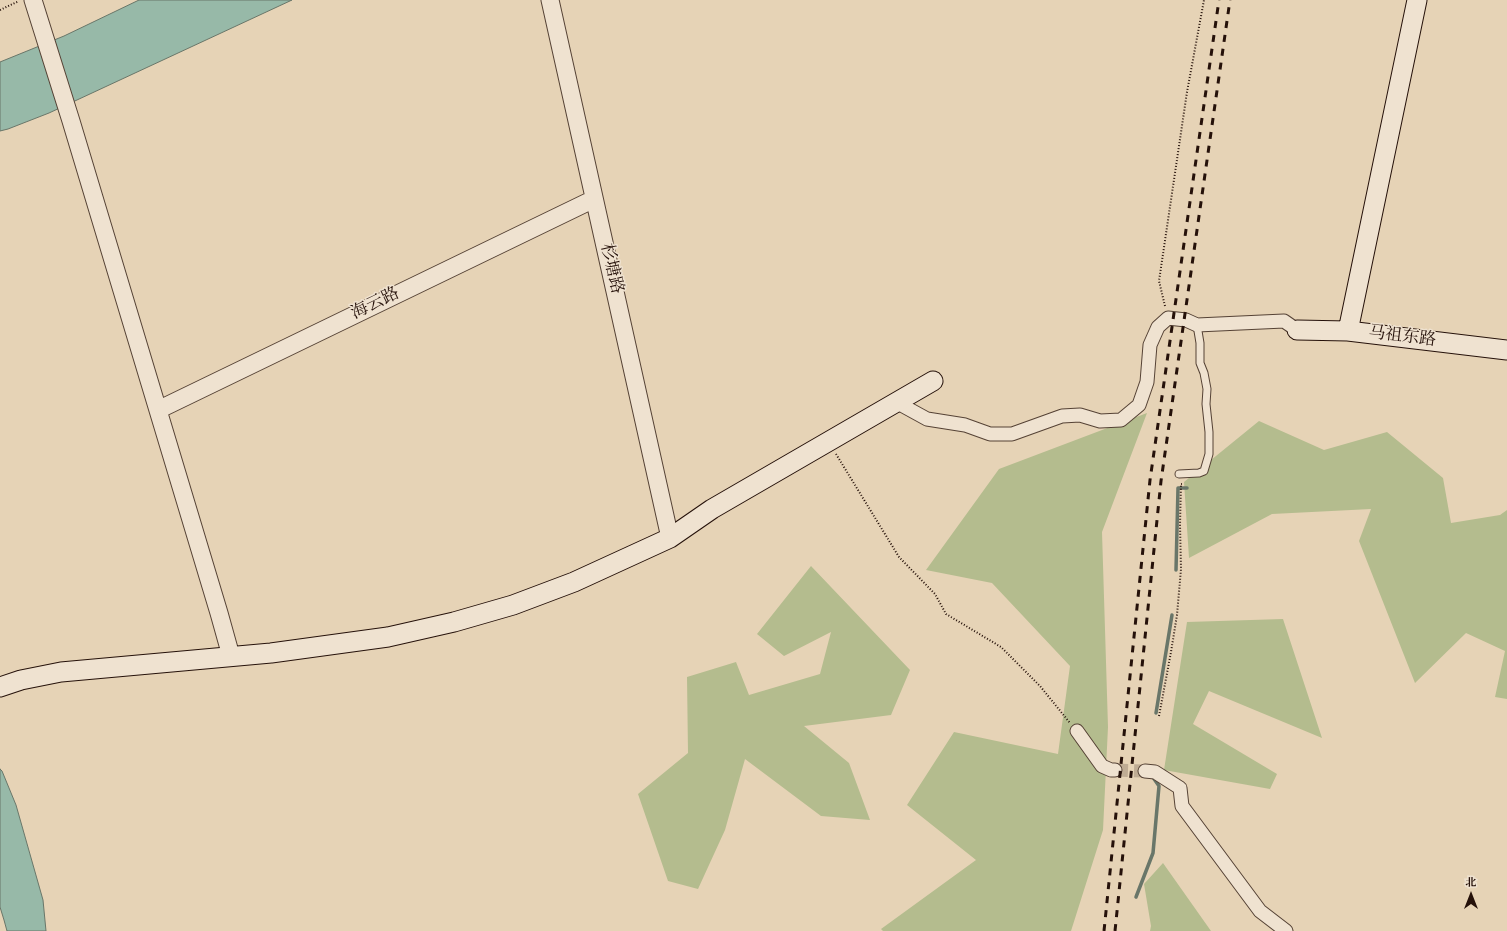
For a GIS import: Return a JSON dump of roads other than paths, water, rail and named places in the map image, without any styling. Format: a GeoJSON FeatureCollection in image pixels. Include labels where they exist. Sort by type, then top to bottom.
{"type":"FeatureCollection","features":[{"type":"Feature","properties":{"kind":"main road"},"geometry":{"type":"LineString","coordinates":[[1348,332],[1417,0]]}},
{"type":"Feature","properties":{"kind":"main road","name":"马祖东路"},"geometry":{"type":"LineString","coordinates":[[1297,330],[1348,332],[1507,350]]}},
{"type":"Feature","properties":{"kind":"main road"},"geometry":{"type":"LineString","coordinates":[[0,686],[61,672],[328,646],[388,637],[454,622],[513,605],[574,582],[670,538],[712,508],[933,381]]}},
{"type":"Feature","properties":{"kind":"street"},"geometry":{"type":"LineString","coordinates":[[34,0],[72,121],[231,656]]}},
{"type":"Feature","properties":{"kind":"street","name":"杉塘路"},"geometry":{"type":"LineString","coordinates":[[550,0],[670,538]]}},
{"type":"Feature","properties":{"kind":"street","name":"海云路"},"geometry":{"type":"LineString","coordinates":[[158,410],[594,199]]}},
{"type":"Feature","properties":{"kind":"street"},"geometry":{"type":"LineString","coordinates":[[896,402],[926,419],[965,425],[990,434],[1012,434],[1062,416],[1080,415],[1100,421],[1121,420],[1139,405],[1147,382],[1150,345],[1158,327],[1168,318],[1186,320],[1197,326],[1284,322],[1297,330]]}},
{"type":"Feature","properties":{"kind":"street"},"geometry":{"type":"LineString","coordinates":[[1077,731],[1102,766],[1115,770]]}},
{"type":"Feature","properties":{"kind":"street"},"geometry":{"type":"LineString","coordinates":[[1145,771],[1155,772],[1180,788],[1182,806],[1260,911],[1286,931]]}},
{"type":"Feature","properties":{"kind":"lane"},"geometry":{"type":"LineString","coordinates":[[1179,474],[1199,473],[1204,471],[1209,454],[1209,432],[1206,404],[1207,389],[1204,373],[1200,363],[1200,343],[1197,326]]}},
{"type":"Feature","properties":{"kind":"waterway"},"geometry":{"type":"LineString","coordinates":[[1176,570],[1178,488],[1187,488]]}},
{"type":"Feature","properties":{"kind":"waterway"},"geometry":{"type":"LineString","coordinates":[[1156,713],[1172,615]]}},
{"type":"Feature","properties":{"kind":"waterway"},"geometry":{"type":"LineString","coordinates":[[1136,897],[1153,853],[1159,786],[1152,776]]}},
{"type":"Feature","properties":{"kind":"tunnel"},"geometry":{"type":"LineString","coordinates":[[1115,770],[1145,771]]}},
{"type":"Feature","properties":{"kind":"railway"},"geometry":{"type":"LineString","coordinates":[[1104,931],[1150,480],[1219,0]]}},
{"type":"Feature","properties":{"kind":"railway"},"geometry":{"type":"LineString","coordinates":[[1115,931],[1161,481],[1230,0]]}}]}
